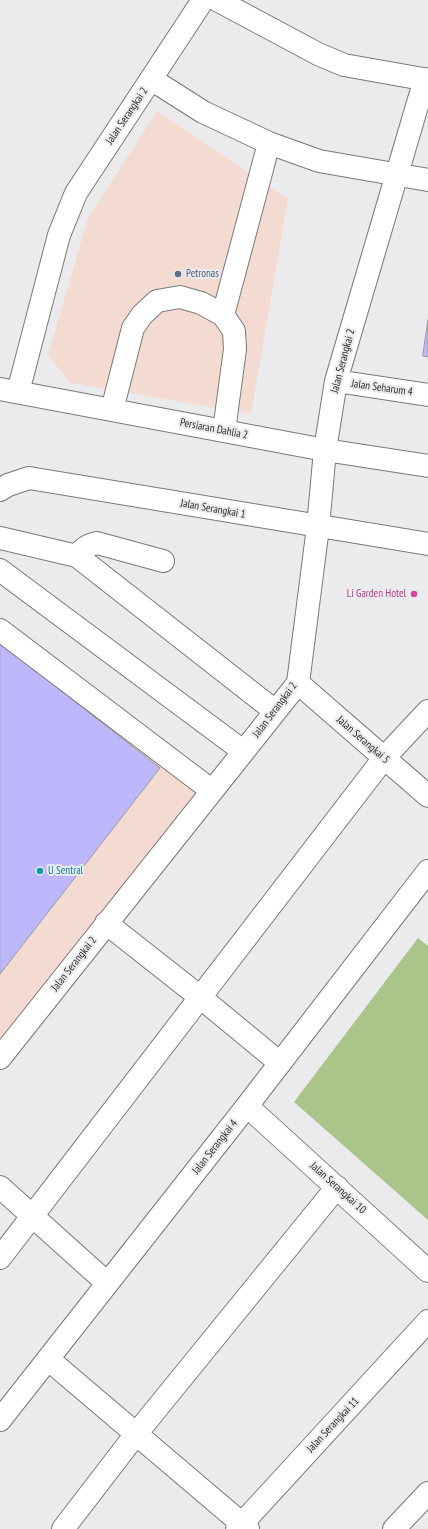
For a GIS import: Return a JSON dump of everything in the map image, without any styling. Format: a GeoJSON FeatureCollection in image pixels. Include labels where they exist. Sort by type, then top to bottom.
{"type":"FeatureCollection","features":[{"type":"Feature","properties":{"kind":"street"},"geometry":{"type":"LineString","coordinates":[[151,80],[202,0]]}},
{"type":"Feature","properties":{"kind":"street"},"geometry":{"type":"LineString","coordinates":[[217,0],[318,54],[344,65],[426,79],[396,174],[428,180]]}},
{"type":"Feature","properties":{"kind":"street","name":"Jalan Serangkai 2"},"geometry":{"type":"LineString","coordinates":[[0,1058],[211,790],[298,683],[318,527],[325,450],[336,381],[396,174],[319,161],[269,143],[203,112],[151,80],[76,193],[60,235],[9,391]]}},
{"type":"Feature","properties":{"kind":"street"},"geometry":{"type":"LineString","coordinates":[[223,315],[269,143]]}},
{"type":"Feature","properties":{"kind":"street"},"geometry":{"type":"LineString","coordinates":[[112,410],[133,328],[142,315],[157,301],[180,297],[201,304],[223,315],[234,331],[235,349],[224,431]]}},
{"type":"Feature","properties":{"kind":"street","name":"Jalan Seharum 4"},"geometry":{"type":"LineString","coordinates":[[336,381],[428,395]]}},
{"type":"Feature","properties":{"kind":"street","name":"Persiaran Dahlia 2"},"geometry":{"type":"LineString","coordinates":[[9,391],[325,450],[428,466]]}},
{"type":"Feature","properties":{"kind":"street","name":"Jalan Serangkai 1"},"geometry":{"type":"LineString","coordinates":[[0,490],[8,485],[29,478],[428,544]]}},
{"type":"Feature","properties":{"kind":"street"},"geometry":{"type":"LineString","coordinates":[[0,538],[77,556],[275,711]]}},
{"type":"Feature","properties":{"kind":"street"},"geometry":{"type":"LineString","coordinates":[[77,556],[82,549],[89,544],[98,543],[163,561]]}},
{"type":"Feature","properties":{"kind":"street"},"geometry":{"type":"LineString","coordinates":[[1,573],[243,751]]}},
{"type":"Feature","properties":{"kind":"street"},"geometry":{"type":"LineString","coordinates":[[0,630],[211,790]]}},
{"type":"Feature","properties":{"kind":"street","name":"Jalan Serangkai 5"},"geometry":{"type":"LineString","coordinates":[[298,683],[428,796]]}},
{"type":"Feature","properties":{"kind":"street"},"geometry":{"type":"LineString","coordinates":[[0,1258],[384,758],[428,711]]}},
{"type":"Feature","properties":{"kind":"street","name":"Jalan Serangkai 4"},"geometry":{"type":"LineString","coordinates":[[0,1420],[247,1106],[428,871]]}},
{"type":"Feature","properties":{"kind":"street"},"geometry":{"type":"LineString","coordinates":[[106,923],[200,997],[280,1063]]}},
{"type":"Feature","properties":{"kind":"street","name":"Jalan Serangkai 10"},"geometry":{"type":"LineString","coordinates":[[247,1106],[428,1271]]}},
{"type":"Feature","properties":{"kind":"street"},"geometry":{"type":"LineString","coordinates":[[0,1187],[107,1283]]}},
{"type":"Feature","properties":{"kind":"street"},"geometry":{"type":"LineString","coordinates":[[63,1529],[136,1434],[337,1187]]}},
{"type":"Feature","properties":{"kind":"street","name":"Jalan Serangkai 11"},"geometry":{"type":"LineString","coordinates":[[242,1527],[428,1321]]}},
{"type":"Feature","properties":{"kind":"street"},"geometry":{"type":"LineString","coordinates":[[48,1359],[242,1527]]}},
{"type":"Feature","properties":{"kind":"street"},"geometry":{"type":"LineString","coordinates":[[394,1529],[428,1493]]}},
{"type":"Feature","properties":{"kind":"shaded area"},"geometry":{"type":"Polygon","coordinates":[[[157,111],[288,199],[251,414],[70,383],[48,355],[88,218],[157,111]]]}},
{"type":"Feature","properties":{"kind":"shaded area","name":"U Sentral"},"geometry":{"type":"Polygon","coordinates":[[[0,637],[202,789],[0,1046],[0,637]]]}},
{"type":"Feature","properties":{"kind":"green space"},"geometry":{"type":"Polygon","coordinates":[[[418,938],[428,946],[428,1220],[294,1102],[418,938]]]}},
{"type":"Feature","properties":{"kind":"building"},"geometry":{"type":"Polygon","coordinates":[[[428,320],[428,357],[423,356],[428,320]]]}},
{"type":"Feature","properties":{"kind":"building","name":"U Sentral"},"geometry":{"type":"Polygon","coordinates":[[[0,643],[160,768],[0,974],[0,643]]]}},
{"type":"Feature","properties":{"kind":"place","name":"Petronas"},"geometry":{"type":"Point","coordinates":[178,274]}},
{"type":"Feature","properties":{"kind":"place","name":"Li Garden Hotel"},"geometry":{"type":"Point","coordinates":[414,594]}},
{"type":"Feature","properties":{"kind":"place","name":"U Sentral"},"geometry":{"type":"Point","coordinates":[40,871]}}]}
